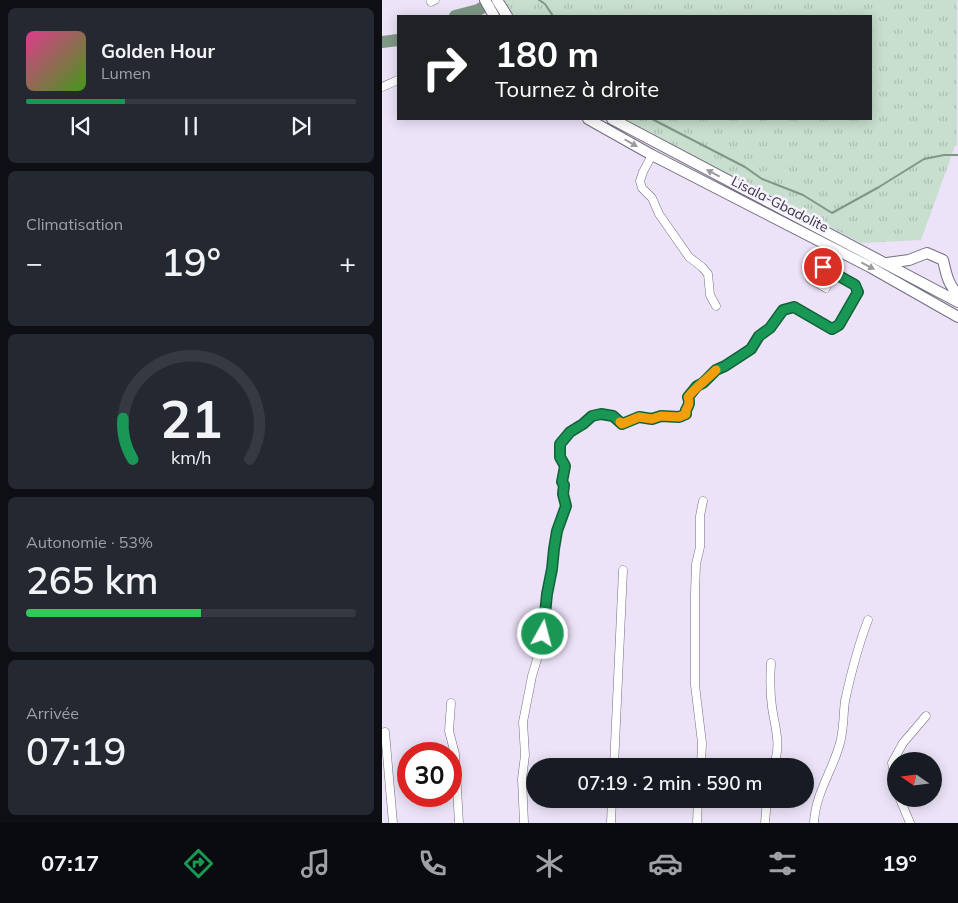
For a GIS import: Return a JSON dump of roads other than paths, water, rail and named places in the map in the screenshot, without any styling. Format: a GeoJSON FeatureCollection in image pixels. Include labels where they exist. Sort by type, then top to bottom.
{"type":"FeatureCollection","features":[{"type":"Feature","properties":{"kind":"main road"},"geometry":{"type":"LineString","coordinates":[[485,0],[506,15]]}},
{"type":"Feature","properties":{"kind":"main road","name":"Lisala-Gbadolite"},"geometry":{"type":"LineString","coordinates":[[590,120],[652,155],[862,263],[958,316]]}},
{"type":"Feature","properties":{"kind":"main road","name":"Lisala-Gbadolite"},"geometry":{"type":"LineString","coordinates":[[614,120],[958,302]]}},
{"type":"Feature","properties":{"kind":"main road"},"geometry":{"type":"LineString","coordinates":[[887,263],[909,260],[926,253],[943,260],[947,279],[952,289],[958,294]]}},
{"type":"Feature","properties":{"kind":"street"},"geometry":{"type":"LineString","coordinates":[[382,87],[397,80]]}},
{"type":"Feature","properties":{"kind":"street"},"geometry":{"type":"LineString","coordinates":[[652,155],[640,181],[642,188],[652,198],[659,214],[689,257],[708,274],[710,295],[716,306]]}},
{"type":"Feature","properties":{"kind":"street"},"geometry":{"type":"LineString","coordinates":[[524,823],[522,779],[525,755],[523,722],[532,676],[541,646],[557,531],[566,506],[562,482],[565,466],[560,457],[560,444],[570,432],[592,416],[601,414],[613,416],[622,424],[639,417],[652,419],[661,416],[679,417],[686,414],[690,402],[688,397],[697,386],[703,383],[716,370],[751,349],[759,336],[770,328],[783,310],[794,307],[832,329],[839,325],[858,292],[855,285],[823,267],[816,266],[810,272],[810,279],[826,288]]}},
{"type":"Feature","properties":{"kind":"street"},"geometry":{"type":"LineString","coordinates":[[701,758],[702,743],[695,685],[695,594],[696,564],[700,547],[700,516],[703,501]]}},
{"type":"Feature","properties":{"kind":"street"},"geometry":{"type":"LineString","coordinates":[[614,758],[623,570]]}},
{"type":"Feature","properties":{"kind":"street"},"geometry":{"type":"LineString","coordinates":[[814,823],[821,789],[839,746],[844,725],[845,703],[851,673],[856,652],[868,620]]}},
{"type":"Feature","properties":{"kind":"street"},"geometry":{"type":"LineString","coordinates":[[771,663],[772,708],[778,745],[776,758]]}},
{"type":"Feature","properties":{"kind":"street"},"geometry":{"type":"LineString","coordinates":[[451,703],[449,731],[455,754],[459,823]]}},
{"type":"Feature","properties":{"kind":"street"},"geometry":{"type":"LineString","coordinates":[[898,752],[903,743],[926,716]]}},
{"type":"Feature","properties":{"kind":"street"},"geometry":{"type":"LineString","coordinates":[[386,732],[393,823]]}},
{"type":"Feature","properties":{"kind":"street"},"geometry":{"type":"LineString","coordinates":[[611,823],[612,808]]}},
{"type":"Feature","properties":{"kind":"street"},"geometry":{"type":"LineString","coordinates":[[697,823],[698,808]]}},
{"type":"Feature","properties":{"kind":"street"},"geometry":{"type":"LineString","coordinates":[[765,823],[766,808]]}},
{"type":"Feature","properties":{"kind":"street"},"geometry":{"type":"LineString","coordinates":[[904,808],[910,823]]}},
{"type":"Feature","properties":{"kind":"waterway"},"geometry":{"type":"LineString","coordinates":[[459,15],[478,10],[495,0]]}},
{"type":"Feature","properties":{"kind":"waterway"},"geometry":{"type":"LineString","coordinates":[[539,0],[545,4],[552,15]]}},
{"type":"Feature","properties":{"kind":"waterway"},"geometry":{"type":"LineString","coordinates":[[382,42],[397,40]]}},
{"type":"Feature","properties":{"kind":"waterway"},"geometry":{"type":"LineString","coordinates":[[654,120],[745,167],[762,179],[803,195],[832,213],[924,159],[944,155],[958,155]]}}]}
